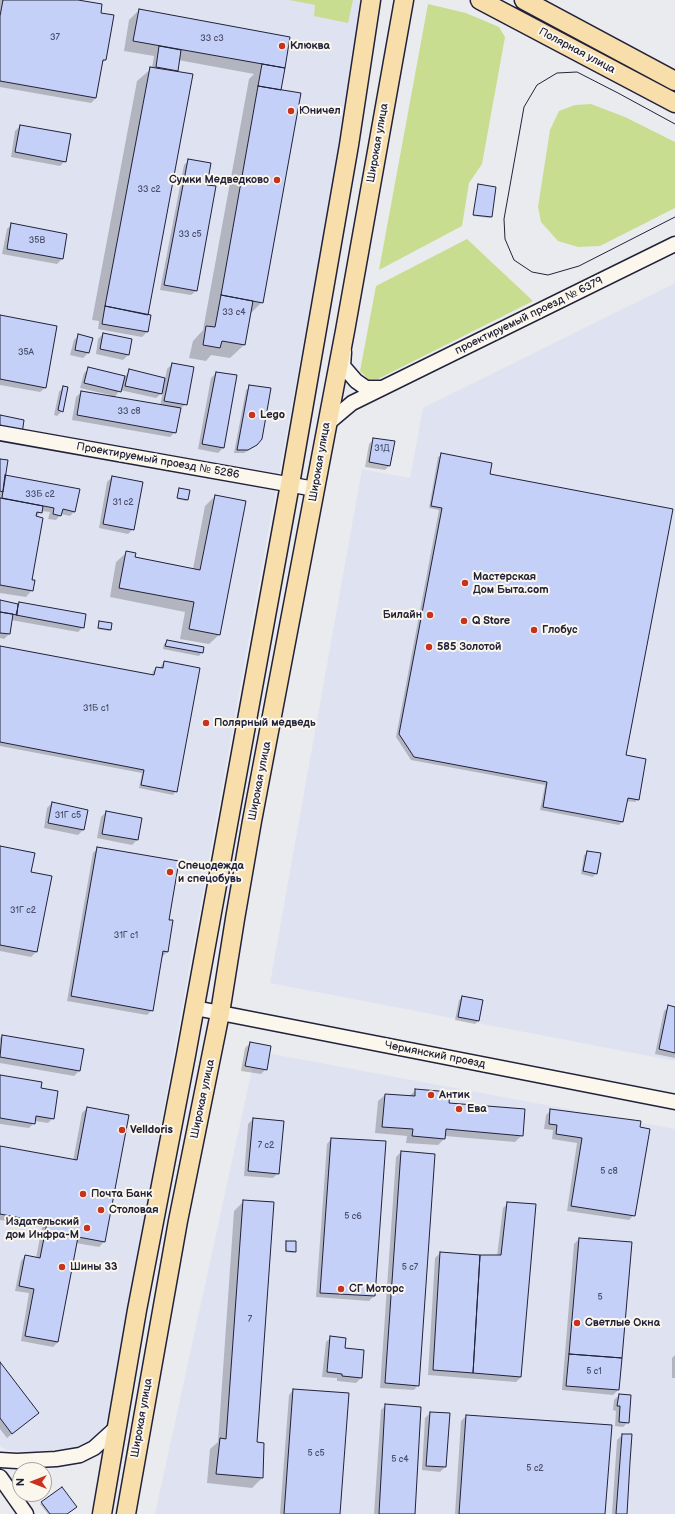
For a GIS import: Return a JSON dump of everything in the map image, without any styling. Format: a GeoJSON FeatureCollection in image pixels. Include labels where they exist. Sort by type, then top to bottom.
{"type":"FeatureCollection","features":[{"type":"Feature","properties":{"kind":"main road","name":"Широкая улица"},"geometry":{"type":"LineString","coordinates":[[102,1514],[116,1428],[195,1008],[290,484],[348,145],[371,0]]}},
{"type":"Feature","properties":{"kind":"main road","name":"Широкая улица"},"geometry":{"type":"LineString","coordinates":[[126,1514],[178,1221],[220,1014],[251,829],[345,331],[404,0]]}},
{"type":"Feature","properties":{"kind":"main road","name":"Полярная улица"},"geometry":{"type":"LineString","coordinates":[[480,0],[675,103]]}},
{"type":"Feature","properties":{"kind":"main road","name":"Полярная улица"},"geometry":{"type":"LineString","coordinates":[[524,0],[675,81]]}},
{"type":"Feature","properties":{"kind":"main road"},"geometry":{"type":"LineString","coordinates":[[180,1089],[194,1075],[198,1075],[204,1079],[205,1089]]}},
{"type":"Feature","properties":{"kind":"main road"},"geometry":{"type":"LineString","coordinates":[[116,1428],[122,1440],[133,1441],[139,1434]]}},
{"type":"Feature","properties":{"kind":"street","name":"проектируемый проезд № 6379"},"geometry":{"type":"LineString","coordinates":[[327,424],[352,403],[675,244]]}},
{"type":"Feature","properties":{"kind":"street"},"geometry":{"type":"LineString","coordinates":[[345,331],[343,366],[356,381],[366,388],[382,388]]}},
{"type":"Feature","properties":{"kind":"street","name":"Проектируемый проезд № 5286"},"geometry":{"type":"LineString","coordinates":[[0,433],[315,489]]}},
{"type":"Feature","properties":{"kind":"street","name":"Чермянский проезд"},"geometry":{"type":"LineString","coordinates":[[195,1008],[675,1102]]}},
{"type":"Feature","properties":{"kind":"street"},"geometry":{"type":"LineString","coordinates":[[0,1460],[17,1461],[80,1455],[94,1448],[116,1428]]}},
{"type":"Feature","properties":{"kind":"street"},"geometry":{"type":"LineString","coordinates":[[0,1477],[26,1514]]}},
{"type":"Feature","properties":{"kind":"shaded area"},"geometry":{"type":"Polygon","coordinates":[[[0,0],[364,0],[346,114],[273,506],[108,1416],[102,1431],[92,1441],[75,1448],[27,1452],[7,1450],[0,1446],[0,0]]]}},
{"type":"Feature","properties":{"kind":"shaded area"},"geometry":{"type":"Polygon","coordinates":[[[675,283],[675,1061],[270,983],[362,469],[410,478],[423,408],[675,283]]]}},
{"type":"Feature","properties":{"kind":"shaded area"},"geometry":{"type":"Polygon","coordinates":[[[256,1051],[675,1129],[675,1514],[155,1514],[256,1051]]]}},
{"type":"Feature","properties":{"kind":"green space"},"geometry":{"type":"Polygon","coordinates":[[[289,0],[353,0],[348,23],[314,16],[315,5],[289,0]]]}},
{"type":"Feature","properties":{"kind":"green space"},"geometry":{"type":"Polygon","coordinates":[[[428,4],[466,13],[499,27],[505,37],[482,164],[469,183],[462,226],[379,270],[428,4]]]}},
{"type":"Feature","properties":{"kind":"green space"},"geometry":{"type":"Polygon","coordinates":[[[591,104],[625,117],[675,142],[675,208],[600,246],[578,247],[558,241],[541,222],[538,207],[550,130],[559,111],[575,105],[591,104]]]}},
{"type":"Feature","properties":{"kind":"green space"},"geometry":{"type":"Polygon","coordinates":[[[467,239],[533,301],[378,379],[368,379],[360,371],[376,286],[467,239]]]}},
{"type":"Feature","properties":{"kind":"building"},"geometry":{"type":"Polygon","coordinates":[[[3,0],[78,0],[102,4],[101,13],[114,15],[106,60],[103,60],[96,98],[0,81],[0,16],[3,0]]]}},
{"type":"Feature","properties":{"kind":"building"},"geometry":{"type":"Polygon","coordinates":[[[139,9],[290,37],[285,68],[133,41],[139,9]]]}},
{"type":"Feature","properties":{"kind":"building"},"geometry":{"type":"Polygon","coordinates":[[[159,46],[181,50],[178,71],[156,67],[159,46]]]}},
{"type":"Feature","properties":{"kind":"building"},"geometry":{"type":"Polygon","coordinates":[[[262,64],[285,68],[281,90],[258,86],[262,64]]]}},
{"type":"Feature","properties":{"kind":"building"},"geometry":{"type":"Polygon","coordinates":[[[150,67],[193,74],[148,315],[105,306],[150,67]]]}},
{"type":"Feature","properties":{"kind":"building"},"geometry":{"type":"Polygon","coordinates":[[[258,86],[301,93],[263,303],[221,295],[258,86]]]}},
{"type":"Feature","properties":{"kind":"building"},"geometry":{"type":"Polygon","coordinates":[[[20,125],[71,134],[66,162],[15,152],[20,125]]]}},
{"type":"Feature","properties":{"kind":"building"},"geometry":{"type":"Polygon","coordinates":[[[188,159],[211,163],[207,185],[216,186],[197,291],[164,285],[188,159]]]}},
{"type":"Feature","properties":{"kind":"building"},"geometry":{"type":"Polygon","coordinates":[[[478,184],[496,187],[492,217],[473,215],[478,184]]]}},
{"type":"Feature","properties":{"kind":"building"},"geometry":{"type":"Polygon","coordinates":[[[11,223],[67,234],[63,259],[7,249],[11,223]]]}},
{"type":"Feature","properties":{"kind":"building"},"geometry":{"type":"Polygon","coordinates":[[[221,295],[253,301],[245,345],[222,341],[220,348],[203,345],[206,326],[215,327],[221,295]]]}},
{"type":"Feature","properties":{"kind":"building"},"geometry":{"type":"Polygon","coordinates":[[[105,306],[151,315],[148,332],[102,324],[105,306]]]}},
{"type":"Feature","properties":{"kind":"building"},"geometry":{"type":"Polygon","coordinates":[[[0,315],[57,326],[46,388],[0,379],[0,315]]]}},
{"type":"Feature","properties":{"kind":"building"},"geometry":{"type":"Polygon","coordinates":[[[103,333],[132,339],[129,355],[100,349],[103,333]]]}},
{"type":"Feature","properties":{"kind":"building"},"geometry":{"type":"Polygon","coordinates":[[[78,334],[93,338],[89,353],[75,350],[78,334]]]}},
{"type":"Feature","properties":{"kind":"building"},"geometry":{"type":"Polygon","coordinates":[[[172,363],[194,367],[187,405],[164,401],[172,363]]]}},
{"type":"Feature","properties":{"kind":"building"},"geometry":{"type":"Polygon","coordinates":[[[88,367],[125,376],[121,392],[84,383],[88,367]]]}},
{"type":"Feature","properties":{"kind":"building"},"geometry":{"type":"Polygon","coordinates":[[[129,369],[165,378],[162,394],[125,386],[129,369]]]}},
{"type":"Feature","properties":{"kind":"building"},"geometry":{"type":"Polygon","coordinates":[[[216,372],[237,375],[224,448],[202,444],[216,372]]]}},
{"type":"Feature","properties":{"kind":"building"},"geometry":{"type":"Polygon","coordinates":[[[249,385],[271,388],[262,439],[257,445],[248,450],[237,450],[249,385]]]}},
{"type":"Feature","properties":{"kind":"building"},"geometry":{"type":"Polygon","coordinates":[[[63,386],[68,387],[63,412],[58,410],[63,386]]]}},
{"type":"Feature","properties":{"kind":"building"},"geometry":{"type":"Polygon","coordinates":[[[81,391],[181,408],[176,433],[77,415],[81,391]]]}},
{"type":"Feature","properties":{"kind":"building"},"geometry":{"type":"Polygon","coordinates":[[[0,415],[24,420],[22,434],[0,429],[0,415]]]}},
{"type":"Feature","properties":{"kind":"building"},"geometry":{"type":"Polygon","coordinates":[[[373,438],[395,441],[390,466],[369,462],[373,438]]]}},
{"type":"Feature","properties":{"kind":"building","name":"Глобус"},"geometry":{"type":"Polygon","coordinates":[[[441,453],[492,463],[490,474],[673,509],[626,755],[646,759],[639,800],[628,798],[623,822],[543,807],[547,782],[414,757],[399,734],[442,508],[431,506],[441,453]]]}},
{"type":"Feature","properties":{"kind":"building"},"geometry":{"type":"Polygon","coordinates":[[[0,459],[8,460],[3,492],[0,491],[0,459]]]}},
{"type":"Feature","properties":{"kind":"building"},"geometry":{"type":"Polygon","coordinates":[[[5,475],[80,489],[75,512],[63,509],[61,516],[53,514],[54,508],[2,498],[5,475]]]}},
{"type":"Feature","properties":{"kind":"building"},"geometry":{"type":"Polygon","coordinates":[[[112,476],[143,482],[134,530],[103,524],[112,476]]]}},
{"type":"Feature","properties":{"kind":"building"},"geometry":{"type":"Polygon","coordinates":[[[179,488],[190,490],[188,500],[177,498],[179,488]]]}},
{"type":"Feature","properties":{"kind":"building"},"geometry":{"type":"Polygon","coordinates":[[[215,495],[246,501],[220,635],[189,629],[194,602],[119,588],[126,551],[136,553],[135,557],[200,570],[215,495]]]}},
{"type":"Feature","properties":{"kind":"building"},"geometry":{"type":"Polygon","coordinates":[[[0,498],[43,506],[42,513],[37,512],[36,516],[43,518],[32,580],[35,580],[33,591],[0,585],[0,498]]]}},
{"type":"Feature","properties":{"kind":"building"},"geometry":{"type":"Polygon","coordinates":[[[0,600],[18,604],[17,615],[0,612],[0,600]]]}},
{"type":"Feature","properties":{"kind":"building"},"geometry":{"type":"Polygon","coordinates":[[[19,602],[86,614],[84,628],[16,615],[19,602]]]}},
{"type":"Feature","properties":{"kind":"building"},"geometry":{"type":"Polygon","coordinates":[[[0,612],[13,614],[10,634],[0,633],[0,612]]]}},
{"type":"Feature","properties":{"kind":"building"},"geometry":{"type":"Polygon","coordinates":[[[99,621],[112,623],[111,630],[98,628],[99,621]]]}},
{"type":"Feature","properties":{"kind":"building"},"geometry":{"type":"Polygon","coordinates":[[[167,640],[204,647],[203,653],[165,646],[167,640]]]}},
{"type":"Feature","properties":{"kind":"building"},"geometry":{"type":"Polygon","coordinates":[[[0,646],[154,675],[156,667],[163,668],[164,661],[200,668],[177,792],[141,785],[144,770],[0,742],[0,646]]]}},
{"type":"Feature","properties":{"kind":"building"},"geometry":{"type":"Polygon","coordinates":[[[52,802],[88,810],[84,830],[48,823],[52,802]]]}},
{"type":"Feature","properties":{"kind":"building"},"geometry":{"type":"Polygon","coordinates":[[[106,811],[142,818],[138,840],[102,834],[106,811]]]}},
{"type":"Feature","properties":{"kind":"building"},"geometry":{"type":"Polygon","coordinates":[[[0,846],[35,853],[31,872],[52,876],[37,952],[0,945],[0,846]]]}},
{"type":"Feature","properties":{"kind":"building"},"geometry":{"type":"Polygon","coordinates":[[[97,847],[179,861],[169,920],[173,920],[168,952],[163,951],[153,1011],[71,996],[97,847]]]}},
{"type":"Feature","properties":{"kind":"building"},"geometry":{"type":"Polygon","coordinates":[[[587,851],[601,853],[597,874],[583,871],[587,851]]]}},
{"type":"Feature","properties":{"kind":"building"},"geometry":{"type":"Polygon","coordinates":[[[462,996],[483,1000],[479,1021],[458,1017],[462,996]]]}},
{"type":"Feature","properties":{"kind":"building"},"geometry":{"type":"Polygon","coordinates":[[[668,1005],[675,1007],[675,1053],[659,1049],[668,1005]]]}},
{"type":"Feature","properties":{"kind":"building"},"geometry":{"type":"Polygon","coordinates":[[[2,1035],[84,1049],[80,1071],[0,1057],[2,1035]]]}},
{"type":"Feature","properties":{"kind":"building"},"geometry":{"type":"Polygon","coordinates":[[[250,1042],[271,1046],[267,1070],[245,1066],[250,1042]]]}},
{"type":"Feature","properties":{"kind":"building"},"geometry":{"type":"Polygon","coordinates":[[[0,1075],[42,1082],[41,1088],[58,1091],[54,1119],[36,1116],[35,1124],[0,1118],[0,1075]]]}},
{"type":"Feature","properties":{"kind":"building"},"geometry":{"type":"Polygon","coordinates":[[[415,1089],[450,1092],[449,1103],[525,1109],[523,1136],[446,1129],[445,1139],[412,1136],[413,1129],[382,1127],[385,1094],[415,1096],[415,1089]]]}},
{"type":"Feature","properties":{"kind":"building"},"geometry":{"type":"Polygon","coordinates":[[[87,1107],[129,1115],[105,1242],[78,1237],[58,1342],[25,1336],[34,1289],[19,1286],[25,1255],[40,1258],[47,1223],[0,1214],[0,1146],[77,1160],[87,1107]]]}},
{"type":"Feature","properties":{"kind":"building"},"geometry":{"type":"Polygon","coordinates":[[[550,1109],[641,1121],[640,1127],[650,1129],[635,1216],[571,1206],[582,1138],[556,1134],[557,1125],[549,1124],[550,1109]]]}},
{"type":"Feature","properties":{"kind":"building"},"geometry":{"type":"Polygon","coordinates":[[[253,1118],[284,1121],[279,1174],[248,1171],[253,1118]]]}},
{"type":"Feature","properties":{"kind":"building"},"geometry":{"type":"Polygon","coordinates":[[[331,1138],[386,1141],[375,1296],[320,1293],[331,1138]]]}},
{"type":"Feature","properties":{"kind":"building"},"geometry":{"type":"Polygon","coordinates":[[[401,1151],[435,1154],[419,1386],[385,1383],[401,1151]]]}},
{"type":"Feature","properties":{"kind":"building"},"geometry":{"type":"Polygon","coordinates":[[[243,1200],[274,1202],[257,1442],[264,1443],[263,1478],[216,1474],[220,1438],[226,1439],[243,1200]]]}},
{"type":"Feature","properties":{"kind":"building"},"geometry":{"type":"Polygon","coordinates":[[[507,1202],[536,1204],[521,1377],[473,1373],[480,1255],[501,1255],[507,1202]]]}},
{"type":"Feature","properties":{"kind":"building"},"geometry":{"type":"Polygon","coordinates":[[[579,1238],[632,1242],[622,1358],[569,1354],[579,1238]]]}},
{"type":"Feature","properties":{"kind":"building"},"geometry":{"type":"Polygon","coordinates":[[[286,1241],[296,1241],[296,1252],[286,1251],[286,1241]]]}},
{"type":"Feature","properties":{"kind":"building"},"geometry":{"type":"Polygon","coordinates":[[[440,1252],[480,1255],[473,1373],[433,1370],[440,1252]]]}},
{"type":"Feature","properties":{"kind":"building"},"geometry":{"type":"Polygon","coordinates":[[[330,1336],[346,1338],[345,1348],[364,1350],[362,1378],[342,1376],[342,1374],[327,1372],[330,1336]]]}},
{"type":"Feature","properties":{"kind":"building"},"geometry":{"type":"Polygon","coordinates":[[[569,1354],[622,1358],[619,1390],[566,1386],[569,1354]]]}},
{"type":"Feature","properties":{"kind":"building"},"geometry":{"type":"Polygon","coordinates":[[[0,1362],[39,1413],[12,1434],[0,1418],[0,1362]]]}},
{"type":"Feature","properties":{"kind":"building"},"geometry":{"type":"Polygon","coordinates":[[[293,1389],[349,1393],[340,1514],[284,1514],[293,1389]]]}},
{"type":"Feature","properties":{"kind":"building"},"geometry":{"type":"Polygon","coordinates":[[[619,1394],[631,1395],[629,1423],[619,1422],[620,1406],[617,1406],[619,1394]]]}},
{"type":"Feature","properties":{"kind":"building"},"geometry":{"type":"Polygon","coordinates":[[[385,1404],[421,1407],[415,1514],[379,1514],[385,1404]]]}},
{"type":"Feature","properties":{"kind":"building"},"geometry":{"type":"Polygon","coordinates":[[[430,1412],[450,1413],[446,1467],[426,1466],[430,1412]]]}},
{"type":"Feature","properties":{"kind":"building"},"geometry":{"type":"Polygon","coordinates":[[[466,1415],[612,1425],[605,1514],[459,1514],[466,1415]]]}},
{"type":"Feature","properties":{"kind":"building"},"geometry":{"type":"Polygon","coordinates":[[[622,1434],[632,1434],[627,1514],[616,1514],[622,1434]]]}},
{"type":"Feature","properties":{"kind":"building"},"geometry":{"type":"Polygon","coordinates":[[[62,1487],[77,1507],[67,1514],[50,1514],[41,1502],[52,1502],[52,1494],[62,1487]]]}},
{"type":"Feature","properties":{"kind":"tram line"},"geometry":{"type":"LineString","coordinates":[[675,124],[577,72],[557,73],[537,85],[524,107],[504,219],[505,239],[514,260],[532,272],[548,275],[579,266],[675,217]]}},
{"type":"Feature","properties":{"kind":"place","name":"Клюква"},"geometry":{"type":"Point","coordinates":[282,46]}},
{"type":"Feature","properties":{"kind":"place","name":"Юничел"},"geometry":{"type":"Point","coordinates":[291,111]}},
{"type":"Feature","properties":{"kind":"place","name":"Сумки Медведково"},"geometry":{"type":"Point","coordinates":[277,180]}},
{"type":"Feature","properties":{"kind":"place","name":"Lego"},"geometry":{"type":"Point","coordinates":[252,415]}},
{"type":"Feature","properties":{"kind":"place","name":"Мастерская Дом Быта.com"},"geometry":{"type":"Point","coordinates":[465,583]}},
{"type":"Feature","properties":{"kind":"place","name":"Билайн"},"geometry":{"type":"Point","coordinates":[430,615]}},
{"type":"Feature","properties":{"kind":"place","name":"Q Store"},"geometry":{"type":"Point","coordinates":[464,621]}},
{"type":"Feature","properties":{"kind":"place","name":"Глобус"},"geometry":{"type":"Point","coordinates":[534,630]}},
{"type":"Feature","properties":{"kind":"place","name":"585 Золотой"},"geometry":{"type":"Point","coordinates":[429,647]}},
{"type":"Feature","properties":{"kind":"place","name":"Полярный медведь"},"geometry":{"type":"Point","coordinates":[206,723]}},
{"type":"Feature","properties":{"kind":"place","name":"Спецодежда и спецобувь"},"geometry":{"type":"Point","coordinates":[170,872]}},
{"type":"Feature","properties":{"kind":"place","name":"Антик"},"geometry":{"type":"Point","coordinates":[431,1095]}},
{"type":"Feature","properties":{"kind":"place","name":"Ева"},"geometry":{"type":"Point","coordinates":[459,1109]}},
{"type":"Feature","properties":{"kind":"place","name":"Velldoris"},"geometry":{"type":"Point","coordinates":[122,1130]}},
{"type":"Feature","properties":{"kind":"place","name":"Почта Банк"},"geometry":{"type":"Point","coordinates":[83,1194]}},
{"type":"Feature","properties":{"kind":"place","name":"Столовая"},"geometry":{"type":"Point","coordinates":[101,1210]}},
{"type":"Feature","properties":{"kind":"place","name":"Издательский дом Инфра-М"},"geometry":{"type":"Point","coordinates":[87,1228]}},
{"type":"Feature","properties":{"kind":"place","name":"Шины 33"},"geometry":{"type":"Point","coordinates":[62,1267]}},
{"type":"Feature","properties":{"kind":"place","name":"СГ Моторс"},"geometry":{"type":"Point","coordinates":[341,1289]}},
{"type":"Feature","properties":{"kind":"place","name":"Светлые Окна"},"geometry":{"type":"Point","coordinates":[577,1323]}}]}
